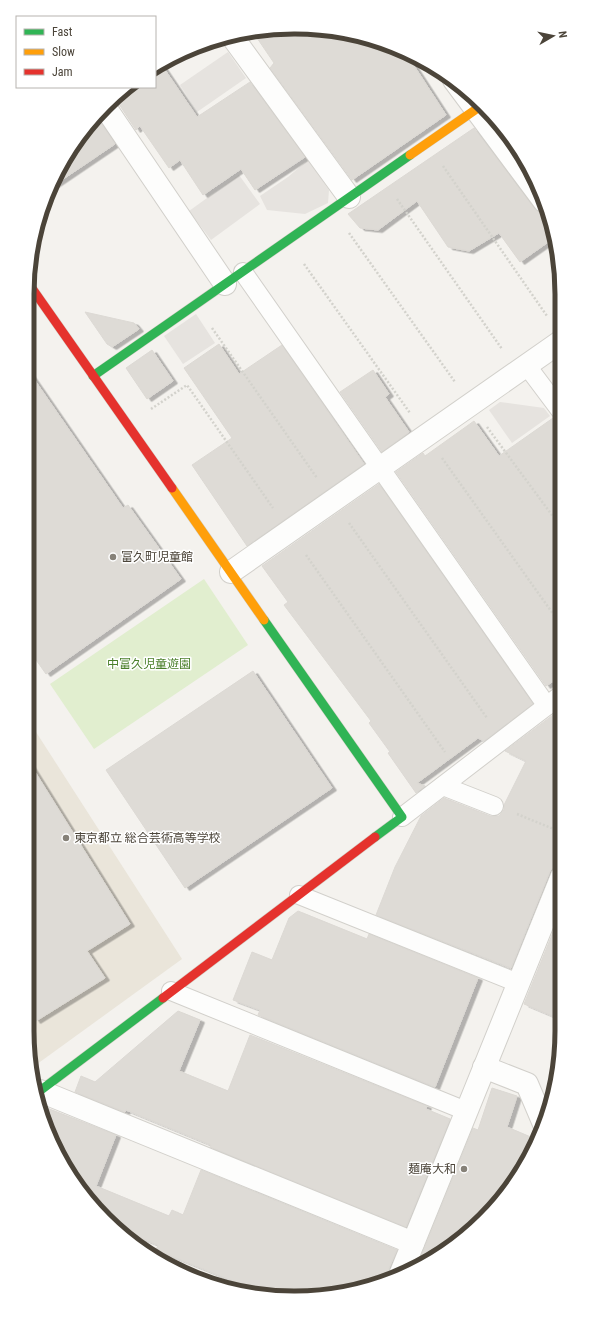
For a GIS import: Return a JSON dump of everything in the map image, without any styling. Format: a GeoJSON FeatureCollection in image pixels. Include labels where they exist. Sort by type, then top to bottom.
{"type":"FeatureCollection","features":[{"type":"Feature","properties":{"kind":"street"},"geometry":{"type":"LineString","coordinates":[[235,41],[341,203]]}},
{"type":"Feature","properties":{"kind":"street"},"geometry":{"type":"LineString","coordinates":[[93,376],[477,109]]}},
{"type":"Feature","properties":{"kind":"street"},"geometry":{"type":"LineString","coordinates":[[108,112],[225,284]]}},
{"type":"Feature","properties":{"kind":"street"},"geometry":{"type":"LineString","coordinates":[[481,113],[528,180]]}},
{"type":"Feature","properties":{"kind":"street"},"geometry":{"type":"LineString","coordinates":[[34,291],[402,817],[41,1090]]}},
{"type":"Feature","properties":{"kind":"street"},"geometry":{"type":"LineString","coordinates":[[231,572],[555,346]]}},
{"type":"Feature","properties":{"kind":"street"},"geometry":{"type":"LineString","coordinates":[[403,1267],[555,893]]}},
{"type":"Feature","properties":{"kind":"street"},"geometry":{"type":"LineString","coordinates":[[484,1067],[527,1084],[540,1116]]}},
{"type":"Feature","properties":{"kind":"street"},"geometry":{"type":"LineString","coordinates":[[42,1094],[413,1243]]}},
{"type":"Feature","properties":{"kind":"lane"},"geometry":{"type":"LineString","coordinates":[[242,272],[547,706]]}},
{"type":"Feature","properties":{"kind":"lane"},"geometry":{"type":"LineString","coordinates":[[522,369],[555,405]]}},
{"type":"Feature","properties":{"kind":"lane"},"geometry":{"type":"LineString","coordinates":[[402,817],[555,700]]}},
{"type":"Feature","properties":{"kind":"lane"},"geometry":{"type":"LineString","coordinates":[[443,786],[494,806]]}},
{"type":"Feature","properties":{"kind":"lane"},"geometry":{"type":"LineString","coordinates":[[299,895],[518,983]]}},
{"type":"Feature","properties":{"kind":"lane"},"geometry":{"type":"LineString","coordinates":[[171,991],[466,1111]]}},
{"type":"Feature","properties":{"kind":"path"},"geometry":{"type":"LineString","coordinates":[[427,144],[551,322]]}},
{"type":"Feature","properties":{"kind":"path"},"geometry":{"type":"LineString","coordinates":[[381,176],[522,369]]}},
{"type":"Feature","properties":{"kind":"path"},"geometry":{"type":"LineString","coordinates":[[341,203],[470,405],[555,519]]}},
{"type":"Feature","properties":{"kind":"path"},"geometry":{"type":"LineString","coordinates":[[494,806],[555,830]]}},
{"type":"Feature","properties":{"kind":"shaded area"},"geometry":{"type":"Polygon","coordinates":[[[228,52],[246,78],[197,112],[180,85],[228,52]]]}},
{"type":"Feature","properties":{"kind":"shaded area"},"geometry":{"type":"Polygon","coordinates":[[[308,160],[329,190],[328,203],[305,214],[267,210],[260,196],[288,177],[308,160]]]}},
{"type":"Feature","properties":{"kind":"shaded area"},"geometry":{"type":"Polygon","coordinates":[[[239,175],[260,204],[211,240],[189,211],[239,175]]]}},
{"type":"Feature","properties":{"kind":"shaded area"},"geometry":{"type":"Polygon","coordinates":[[[196,314],[215,343],[183,364],[164,336],[196,314]]]}},
{"type":"Feature","properties":{"kind":"shaded area"},"geometry":{"type":"Polygon","coordinates":[[[500,402],[544,408],[550,416],[512,443],[489,410],[500,402]]]}},
{"type":"Feature","properties":{"kind":"shaded area","name":"東京都立 総合芸術高等学校"},"geometry":{"type":"Polygon","coordinates":[[[34,729],[182,959],[36,1065],[34,1030],[34,729]]]}},
{"type":"Feature","properties":{"kind":"green space","name":"中富久児童遊園"},"geometry":{"type":"Polygon","coordinates":[[[204,579],[248,645],[94,749],[50,684],[204,579]]]}},
{"type":"Feature","properties":{"kind":"building"},"geometry":{"type":"Polygon","coordinates":[[[294,34],[329,36],[362,43],[411,62],[446,115],[352,180],[270,68],[274,63],[256,37],[294,34]]]}},
{"type":"Feature","properties":{"kind":"building"},"geometry":{"type":"Polygon","coordinates":[[[164,69],[197,117],[250,82],[305,157],[255,190],[241,169],[203,195],[180,160],[169,168],[140,126],[136,130],[118,103],[136,88],[156,88],[156,74],[164,69]]]}},
{"type":"Feature","properties":{"kind":"building"},"geometry":{"type":"Polygon","coordinates":[[[100,122],[115,144],[60,181],[78,150],[100,122]]]}},
{"type":"Feature","properties":{"kind":"building"},"geometry":{"type":"Polygon","coordinates":[[[474,128],[534,208],[542,213],[549,241],[520,262],[499,233],[469,251],[448,247],[417,201],[378,230],[360,228],[348,214],[474,128]]]}},
{"type":"Feature","properties":{"kind":"building"},"geometry":{"type":"Polygon","coordinates":[[[85,312],[134,323],[139,329],[112,347],[107,344],[85,312]]]}},
{"type":"Feature","properties":{"kind":"building"},"geometry":{"type":"Polygon","coordinates":[[[219,344],[239,374],[282,345],[364,464],[247,546],[192,465],[232,438],[184,368],[219,344]]]}},
{"type":"Feature","properties":{"kind":"building"},"geometry":{"type":"Polygon","coordinates":[[[152,350],[173,381],[147,399],[126,368],[152,350]]]}},
{"type":"Feature","properties":{"kind":"building"},"geometry":{"type":"Polygon","coordinates":[[[373,370],[389,394],[385,397],[409,432],[382,452],[340,392],[373,370]]]}},
{"type":"Feature","properties":{"kind":"building"},"geometry":{"type":"Polygon","coordinates":[[[34,379],[123,508],[128,505],[181,579],[46,674],[34,657],[34,379]]]}},
{"type":"Feature","properties":{"kind":"building"},"geometry":{"type":"Polygon","coordinates":[[[553,418],[555,419],[555,680],[546,686],[396,472],[423,453],[425,456],[474,421],[499,456],[553,418]]]}},
{"type":"Feature","properties":{"kind":"building"},"geometry":{"type":"Polygon","coordinates":[[[379,484],[533,704],[484,741],[478,738],[417,783],[425,786],[416,793],[388,753],[390,752],[369,723],[371,721],[284,605],[288,602],[262,566],[379,484]]]}},
{"type":"Feature","properties":{"kind":"building"},"geometry":{"type":"Polygon","coordinates":[[[253,671],[332,788],[185,888],[106,770],[253,671]]]}},
{"type":"Feature","properties":{"kind":"building"},"geometry":{"type":"Polygon","coordinates":[[[555,714],[555,866],[550,871],[511,968],[376,915],[395,867],[421,816],[444,798],[490,816],[499,816],[504,810],[504,805],[526,761],[505,751],[555,714]]]}},
{"type":"Feature","properties":{"kind":"building"},"geometry":{"type":"Polygon","coordinates":[[[34,770],[130,924],[87,951],[105,978],[36,1021],[34,1018],[34,770]]]}},
{"type":"Feature","properties":{"kind":"building"},"geometry":{"type":"Polygon","coordinates":[[[298,911],[367,939],[369,934],[478,978],[435,1087],[258,1015],[260,1010],[233,1000],[252,952],[272,960],[289,918],[298,911]]]}},
{"type":"Feature","properties":{"kind":"building"},"geometry":{"type":"Polygon","coordinates":[[[555,927],[555,1017],[524,1004],[555,927]]]}},
{"type":"Feature","properties":{"kind":"building"},"geometry":{"type":"Polygon","coordinates":[[[178,1011],[200,1020],[179,1071],[228,1091],[250,1035],[427,1106],[426,1109],[450,1119],[406,1227],[210,1147],[211,1145],[126,1110],[125,1112],[75,1092],[81,1076],[95,1082],[178,1011]]]}},
{"type":"Feature","properties":{"kind":"building"},"geometry":{"type":"Polygon","coordinates":[[[492,1088],[517,1096],[507,1127],[532,1137],[511,1175],[479,1215],[453,1237],[420,1259],[473,1128],[478,1130],[492,1088]]]}},
{"type":"Feature","properties":{"kind":"building"},"geometry":{"type":"Polygon","coordinates":[[[46,1108],[116,1135],[96,1186],[169,1216],[172,1210],[183,1215],[201,1170],[397,1250],[389,1268],[389,1273],[345,1286],[329,1289],[294,1291],[260,1289],[247,1287],[156,1250],[158,1245],[134,1235],[110,1215],[88,1189],[69,1161],[61,1146],[46,1108]]]}},
{"type":"Feature","properties":{"kind":"traffic: fast"},"geometry":{"type":"LineString","coordinates":[[93,376],[410,155]]}},
{"type":"Feature","properties":{"kind":"traffic: fast"},"geometry":{"type":"LineString","coordinates":[[264,620],[402,817],[375,837]]}},
{"type":"Feature","properties":{"kind":"traffic: fast"},"geometry":{"type":"LineString","coordinates":[[41,1090],[163,998]]}},
{"type":"Feature","properties":{"kind":"traffic: slow"},"geometry":{"type":"LineString","coordinates":[[410,155],[475,110]]}},
{"type":"Feature","properties":{"kind":"traffic: slow"},"geometry":{"type":"LineString","coordinates":[[172,488],[264,620]]}},
{"type":"Feature","properties":{"kind":"traffic: jam"},"geometry":{"type":"LineString","coordinates":[[34,291],[172,488]]}},
{"type":"Feature","properties":{"kind":"traffic: jam"},"geometry":{"type":"LineString","coordinates":[[163,998],[375,837]]}},
{"type":"Feature","properties":{"kind":"place","name":"富久町児童館"},"geometry":{"type":"Point","coordinates":[113,557]}},
{"type":"Feature","properties":{"kind":"place","name":"東京都立 総合芸術高等学校"},"geometry":{"type":"Point","coordinates":[66,838]}},
{"type":"Feature","properties":{"kind":"place","name":"麺庵大和"},"geometry":{"type":"Point","coordinates":[464,1169]}}]}
